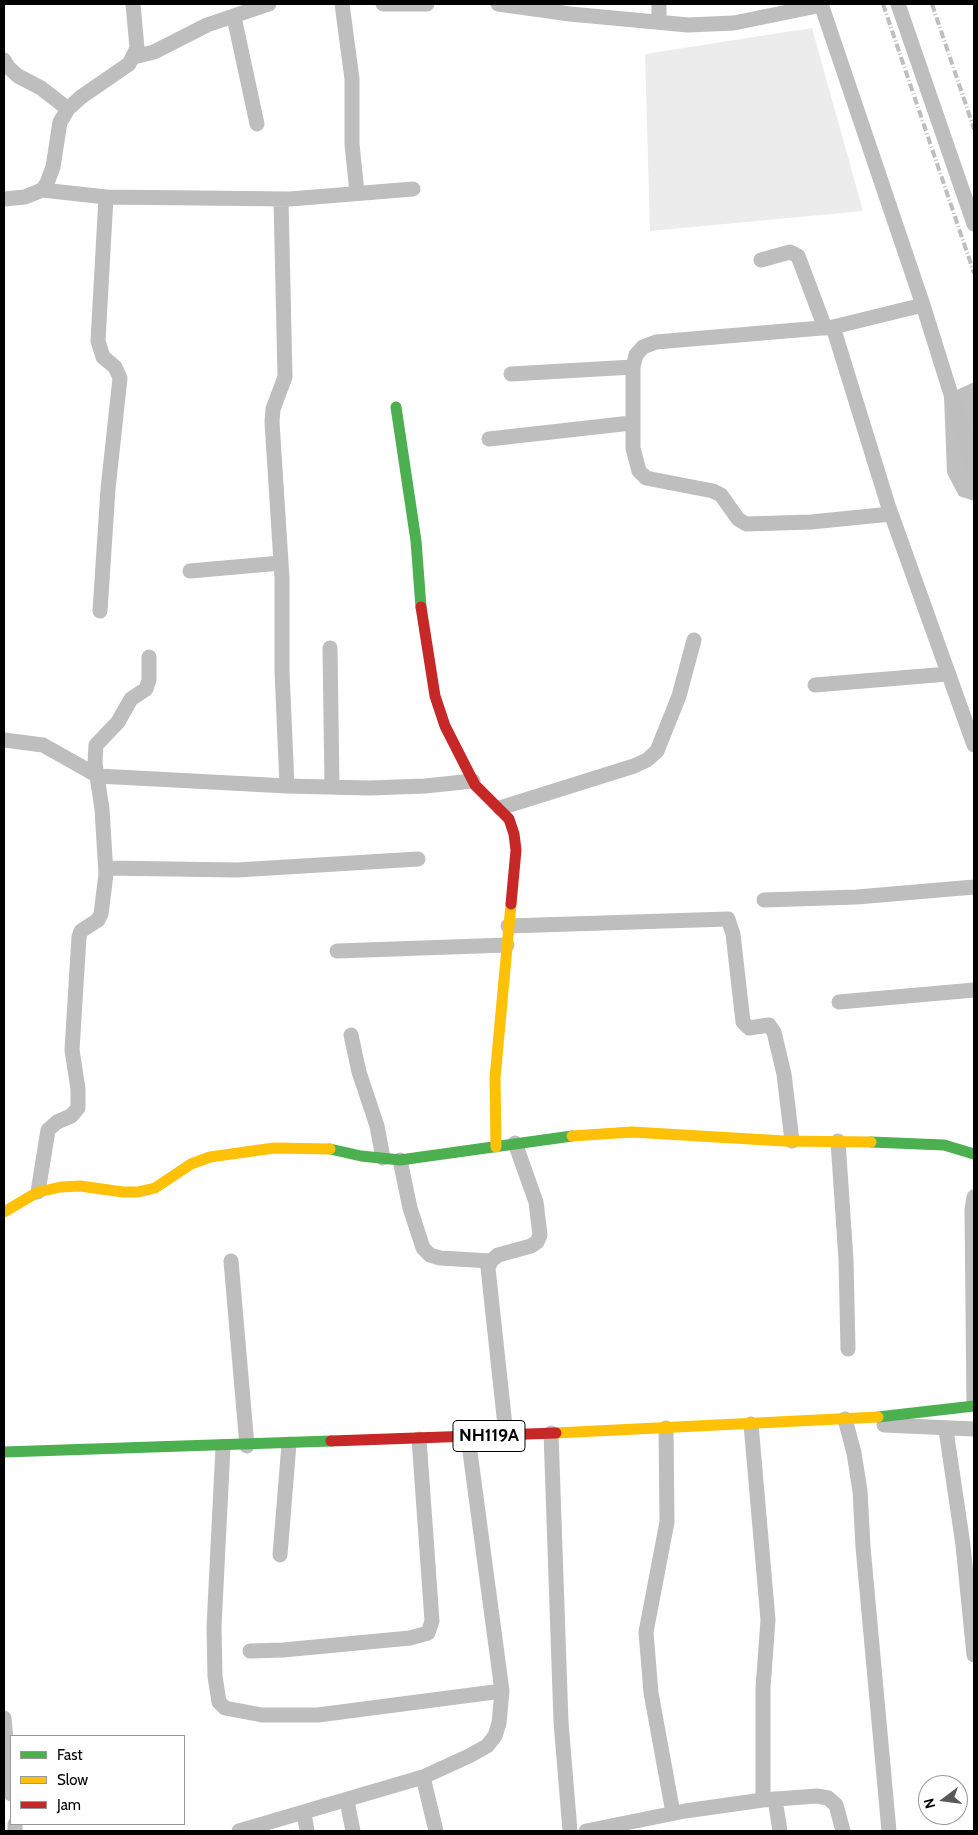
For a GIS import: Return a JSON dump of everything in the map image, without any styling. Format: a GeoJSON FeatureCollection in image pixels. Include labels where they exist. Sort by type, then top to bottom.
{"type":"FeatureCollection","features":[{"type":"Feature","properties":{"kind":"main road"},"geometry":{"type":"LineString","coordinates":[[396,407],[416,541],[422,626],[435,696],[445,726],[473,781],[482,794],[500,808],[511,826],[516,850],[495,1078],[496,1147]]}},
{"type":"Feature","properties":{"kind":"main road"},"geometry":{"type":"LineString","coordinates":[[4,1212],[38,1192],[61,1187],[80,1186],[138,1192],[164,1184],[191,1164],[210,1157],[274,1148],[325,1148],[400,1160],[515,1143],[601,1133],[632,1132],[792,1141],[915,1142],[944,1146],[974,1154]]}},
{"type":"Feature","properties":{"kind":"main road","name":"NH119A"},"geometry":{"type":"LineString","coordinates":[[4,1452],[223,1447],[751,1424],[850,1419],[974,1405]]}},
{"type":"Feature","properties":{"kind":"street"},"geometry":{"type":"LineString","coordinates":[[42,190],[53,168],[60,122],[68,109],[81,97],[123,70],[134,57],[137,37],[133,4]]}},
{"type":"Feature","properties":{"kind":"street"},"geometry":{"type":"LineString","coordinates":[[134,57],[154,52],[207,25],[269,4]]}},
{"type":"Feature","properties":{"kind":"street"},"geometry":{"type":"LineString","coordinates":[[342,4],[352,79],[352,144],[356,193]]}},
{"type":"Feature","properties":{"kind":"street"},"geometry":{"type":"LineString","coordinates":[[383,4],[428,4]]}},
{"type":"Feature","properties":{"kind":"street"},"geometry":{"type":"LineString","coordinates":[[498,4],[551,12],[688,25],[734,23],[822,4],[923,305],[974,468]]}},
{"type":"Feature","properties":{"kind":"street"},"geometry":{"type":"LineString","coordinates":[[659,4],[659,22]]}},
{"type":"Feature","properties":{"kind":"street"},"geometry":{"type":"LineString","coordinates":[[898,4],[974,224]]}},
{"type":"Feature","properties":{"kind":"street"},"geometry":{"type":"LineString","coordinates":[[234,16],[257,124]]}},
{"type":"Feature","properties":{"kind":"street"},"geometry":{"type":"LineString","coordinates":[[4,60],[8,67],[18,76],[40,88],[68,109]]}},
{"type":"Feature","properties":{"kind":"street"},"geometry":{"type":"LineString","coordinates":[[4,199],[25,197],[42,190],[106,197],[281,199],[413,189]]}},
{"type":"Feature","properties":{"kind":"street"},"geometry":{"type":"LineString","coordinates":[[100,611],[108,489],[120,378],[115,367],[103,358],[98,341],[106,197]]}},
{"type":"Feature","properties":{"kind":"street"},"geometry":{"type":"LineString","coordinates":[[281,199],[284,377],[273,409],[272,422],[281,563],[282,671],[287,786]]}},
{"type":"Feature","properties":{"kind":"street"},"geometry":{"type":"LineString","coordinates":[[761,260],[790,252],[798,256],[829,328],[891,514],[974,745]]}},
{"type":"Feature","properties":{"kind":"street"},"geometry":{"type":"LineString","coordinates":[[891,514],[811,522],[746,524],[738,519],[721,494],[713,490],[646,478],[639,471],[635,461],[631,423],[633,367],[636,355],[643,347],[656,342],[829,328],[923,305]]}},
{"type":"Feature","properties":{"kind":"street"},"geometry":{"type":"LineString","coordinates":[[511,374],[633,367]]}},
{"type":"Feature","properties":{"kind":"street"},"geometry":{"type":"LineString","coordinates":[[489,439],[631,423]]}},
{"type":"Feature","properties":{"kind":"street"},"geometry":{"type":"LineString","coordinates":[[190,571],[281,563]]}},
{"type":"Feature","properties":{"kind":"street"},"geometry":{"type":"LineString","coordinates":[[500,808],[634,766],[647,760],[658,751],[680,696],[694,640]]}},
{"type":"Feature","properties":{"kind":"street"},"geometry":{"type":"LineString","coordinates":[[330,648],[329,740],[332,787]]}},
{"type":"Feature","properties":{"kind":"street"},"geometry":{"type":"LineString","coordinates":[[38,1192],[48,1130],[57,1122],[71,1116],[78,1108],[78,1089],[72,1050],[78,938],[81,931],[98,920],[105,892],[106,868],[98,776],[95,762],[96,745],[118,722],[131,700],[148,685],[149,657]]}},
{"type":"Feature","properties":{"kind":"street"},"geometry":{"type":"LineString","coordinates":[[815,685],[948,674]]}},
{"type":"Feature","properties":{"kind":"street"},"geometry":{"type":"LineString","coordinates":[[4,740],[43,745],[98,776],[332,787],[403,787],[473,781]]}},
{"type":"Feature","properties":{"kind":"street"},"geometry":{"type":"LineString","coordinates":[[106,868],[237,870],[418,859]]}},
{"type":"Feature","properties":{"kind":"street"},"geometry":{"type":"LineString","coordinates":[[764,900],[857,897],[974,886]]}},
{"type":"Feature","properties":{"kind":"street"},"geometry":{"type":"LineString","coordinates":[[508,926],[728,919],[733,934],[743,1022],[749,1028],[769,1025],[774,1032],[784,1074],[792,1141]]}},
{"type":"Feature","properties":{"kind":"street"},"geometry":{"type":"LineString","coordinates":[[337,951],[507,945]]}},
{"type":"Feature","properties":{"kind":"street"},"geometry":{"type":"LineString","coordinates":[[839,1002],[974,990]]}},
{"type":"Feature","properties":{"kind":"street"},"geometry":{"type":"LineString","coordinates":[[351,1035],[376,1126],[382,1158]]}},
{"type":"Feature","properties":{"kind":"street"},"geometry":{"type":"LineString","coordinates":[[838,1141],[846,1260],[848,1349]]}},
{"type":"Feature","properties":{"kind":"street"},"geometry":{"type":"LineString","coordinates":[[506,1435],[488,1268],[490,1261],[498,1255],[531,1246],[537,1242],[540,1234],[536,1202],[515,1143]]}},
{"type":"Feature","properties":{"kind":"street"},"geometry":{"type":"LineString","coordinates":[[400,1160],[410,1208],[423,1248],[430,1255],[440,1258],[490,1261]]}},
{"type":"Feature","properties":{"kind":"street"},"geometry":{"type":"LineString","coordinates":[[974,1197],[972,1210],[974,1405]]}},
{"type":"Feature","properties":{"kind":"street"},"geometry":{"type":"LineString","coordinates":[[231,1260],[247,1446]]}},
{"type":"Feature","properties":{"kind":"street"},"geometry":{"type":"LineString","coordinates":[[889,1831],[862,1547],[860,1491],[850,1419],[883,1425],[946,1430],[974,1429]]}},
{"type":"Feature","properties":{"kind":"street"},"geometry":{"type":"LineString","coordinates":[[751,1424],[768,1620],[763,1688],[769,1800],[780,1831]]}},
{"type":"Feature","properties":{"kind":"street"},"geometry":{"type":"LineString","coordinates":[[666,1428],[667,1522],[657,1584],[646,1632],[651,1693],[673,1813]]}},
{"type":"Feature","properties":{"kind":"street"},"geometry":{"type":"LineString","coordinates":[[946,1430],[971,1582],[974,1655]]}},
{"type":"Feature","properties":{"kind":"street"},"geometry":{"type":"LineString","coordinates":[[551,1433],[561,1722],[570,1831]]}},
{"type":"Feature","properties":{"kind":"street"},"geometry":{"type":"LineString","coordinates":[[239,1831],[347,1801],[423,1777],[487,1746],[495,1736],[499,1723],[502,1691],[468,1437]]}},
{"type":"Feature","properties":{"kind":"street"},"geometry":{"type":"LineString","coordinates":[[250,1651],[283,1650],[410,1638],[428,1633],[432,1621],[419,1439]]}},
{"type":"Feature","properties":{"kind":"street"},"geometry":{"type":"LineString","coordinates":[[280,1556],[289,1444]]}},
{"type":"Feature","properties":{"kind":"street"},"geometry":{"type":"LineString","coordinates":[[223,1447],[214,1628],[214,1676],[219,1702],[225,1708],[262,1715],[318,1715],[502,1691]]}},
{"type":"Feature","properties":{"kind":"street"},"geometry":{"type":"LineString","coordinates":[[4,1718],[10,1783]]}},
{"type":"Feature","properties":{"kind":"street"},"geometry":{"type":"LineString","coordinates":[[423,1777],[436,1831]]}},
{"type":"Feature","properties":{"kind":"street"},"geometry":{"type":"LineString","coordinates":[[586,1831],[649,1824],[673,1813],[769,1800],[817,1796],[828,1798],[836,1805],[843,1831]]}},
{"type":"Feature","properties":{"kind":"street"},"geometry":{"type":"LineString","coordinates":[[347,1801],[353,1831]]}},
{"type":"Feature","properties":{"kind":"street"},"geometry":{"type":"LineString","coordinates":[[304,1813],[307,1831]]}},
{"type":"Feature","properties":{"kind":"shaded area"},"geometry":{"type":"Polygon","coordinates":[[[812,28],[863,211],[650,231],[645,54],[812,28]]]}},
{"type":"Feature","properties":{"kind":"shaded area"},"geometry":{"type":"Polygon","coordinates":[[[974,382],[974,501],[959,496],[947,473],[944,396],[974,382]]]}},
{"type":"Feature","properties":{"kind":"railway"},"geometry":{"type":"LineString","coordinates":[[883,4],[974,273]]}},
{"type":"Feature","properties":{"kind":"railway"},"geometry":{"type":"LineString","coordinates":[[898,4],[974,229]]}},
{"type":"Feature","properties":{"kind":"railway"},"geometry":{"type":"LineString","coordinates":[[932,4],[974,129]]}},
{"type":"Feature","properties":{"kind":"traffic: fast"},"geometry":{"type":"LineString","coordinates":[[396,407],[416,541],[421,607]]}},
{"type":"Feature","properties":{"kind":"traffic: fast"},"geometry":{"type":"LineString","coordinates":[[330,1149],[361,1156],[400,1160],[572,1136]]}},
{"type":"Feature","properties":{"kind":"traffic: fast"},"geometry":{"type":"LineString","coordinates":[[871,1142],[944,1145],[974,1154]]}},
{"type":"Feature","properties":{"kind":"traffic: fast"},"geometry":{"type":"LineString","coordinates":[[878,1417],[974,1406]]}},
{"type":"Feature","properties":{"kind":"traffic: fast"},"geometry":{"type":"LineString","coordinates":[[4,1452],[331,1441]]}},
{"type":"Feature","properties":{"kind":"traffic: slow"},"geometry":{"type":"LineString","coordinates":[[496,1147],[495,1078],[511,904]]}},
{"type":"Feature","properties":{"kind":"traffic: slow"},"geometry":{"type":"LineString","coordinates":[[572,1136],[632,1132],[784,1141],[871,1142]]}},
{"type":"Feature","properties":{"kind":"traffic: slow"},"geometry":{"type":"LineString","coordinates":[[4,1212],[38,1192],[61,1187],[80,1186],[123,1192],[138,1192],[155,1188],[191,1164],[210,1157],[274,1148],[330,1149]]}},
{"type":"Feature","properties":{"kind":"traffic: slow"},"geometry":{"type":"LineString","coordinates":[[556,1433],[878,1417]]}},
{"type":"Feature","properties":{"kind":"traffic: jam"},"geometry":{"type":"LineString","coordinates":[[421,607],[435,696],[445,726],[475,785],[509,819],[514,834],[516,850],[511,904]]}},
{"type":"Feature","properties":{"kind":"traffic: jam"},"geometry":{"type":"LineString","coordinates":[[331,1441],[556,1433]]}}]}
